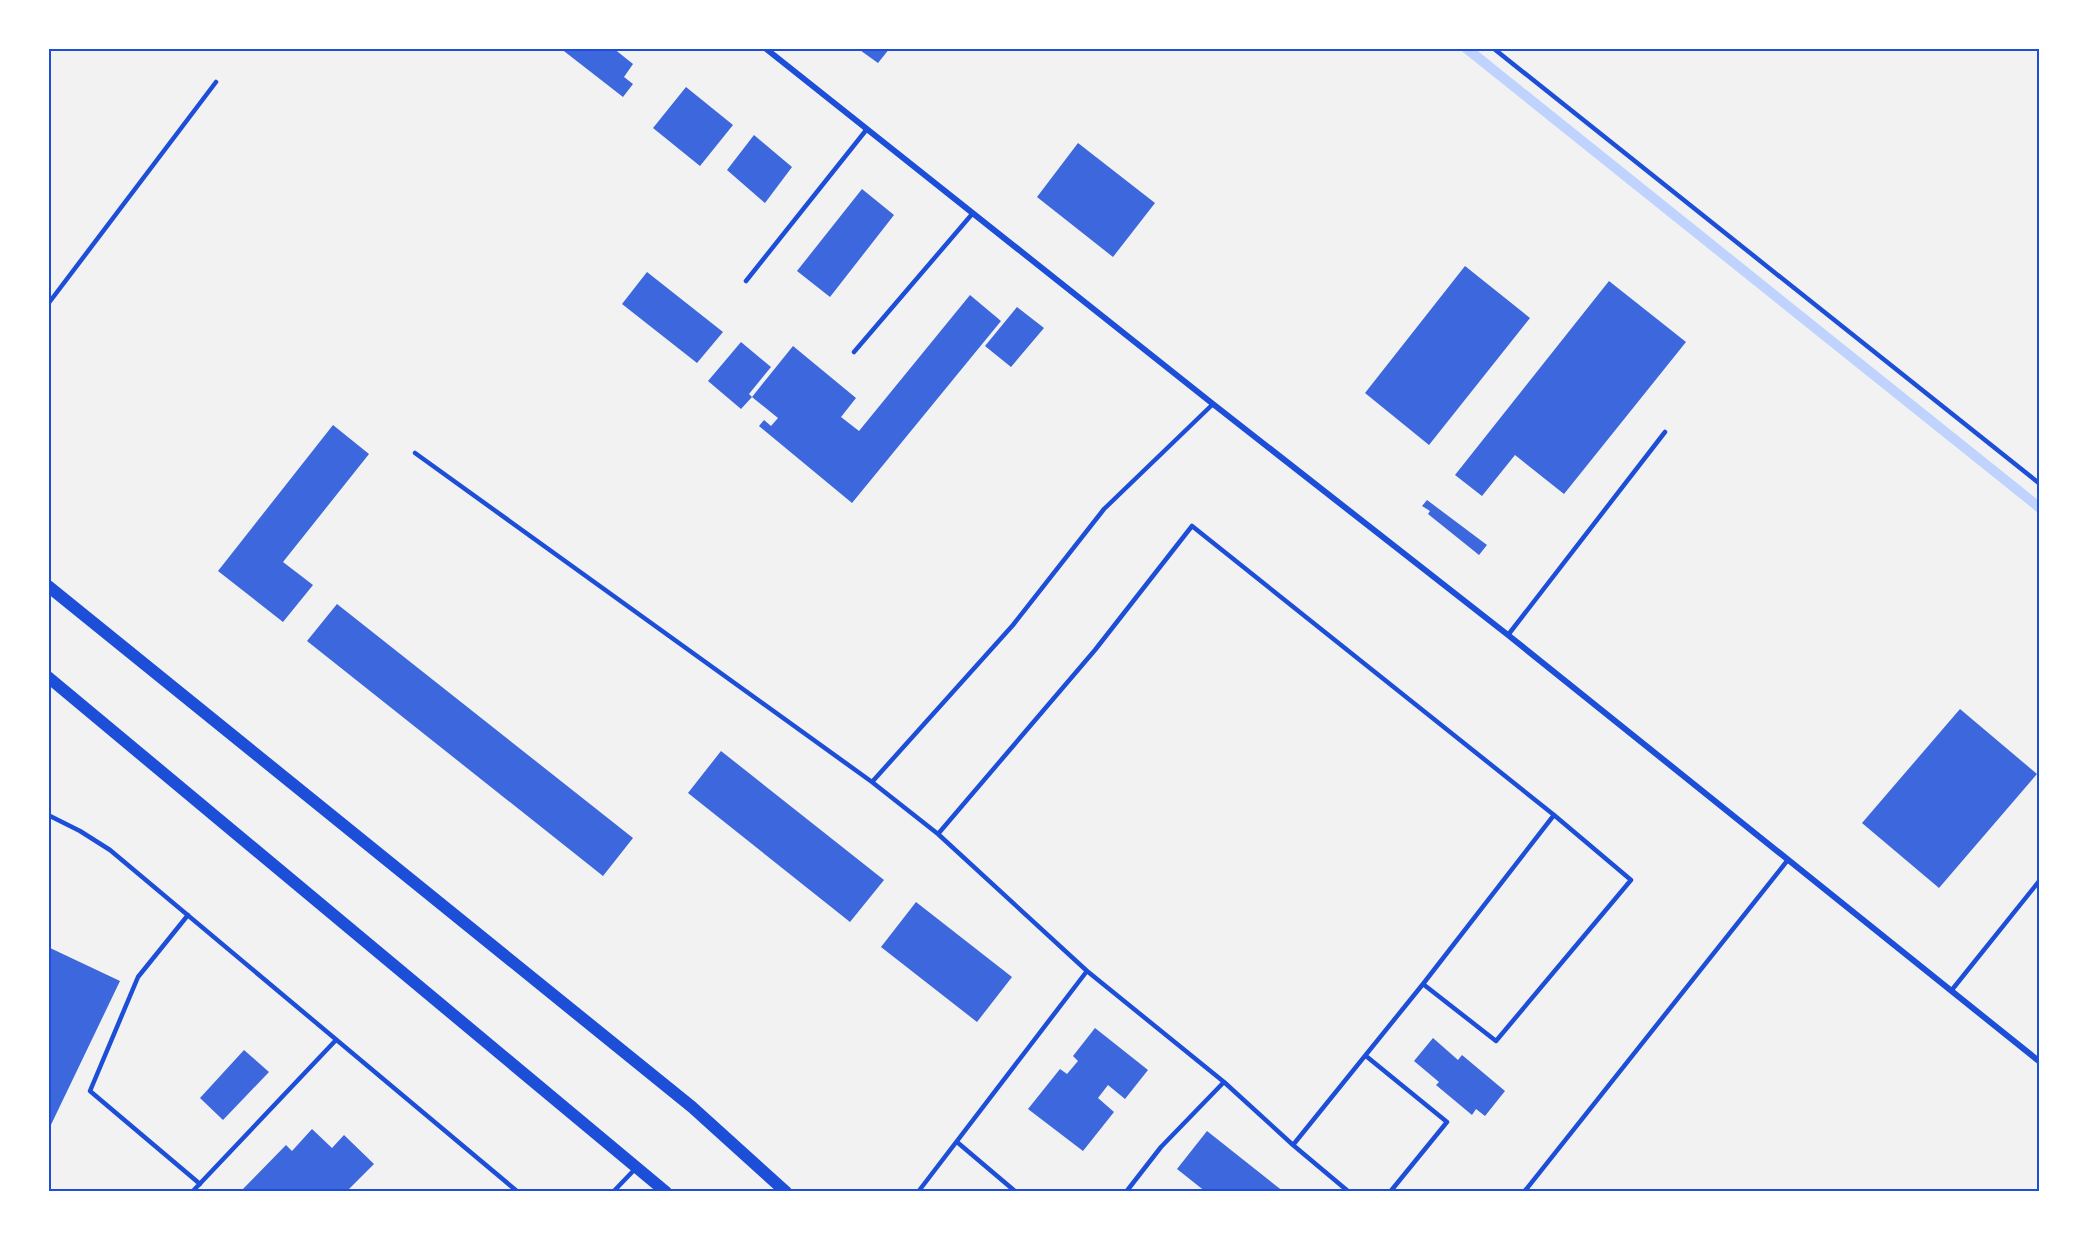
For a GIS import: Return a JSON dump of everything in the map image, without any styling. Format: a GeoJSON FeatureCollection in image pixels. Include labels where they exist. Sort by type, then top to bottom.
{"type":"FeatureCollection","features":[{"type":"Feature","properties":{"kind":"main road"},"geometry":{"type":"LineString","coordinates":[[48,586],[692,1107],[786,1192]]}},
{"type":"Feature","properties":{"kind":"main road"},"geometry":{"type":"LineString","coordinates":[[48,677],[666,1192]]}},
{"type":"Feature","properties":{"kind":"street"},"geometry":{"type":"LineString","coordinates":[[765,48],[1508,635],[2040,1062]]}},
{"type":"Feature","properties":{"kind":"lane"},"geometry":{"type":"LineString","coordinates":[[1493,48],[2040,484]]}},
{"type":"Feature","properties":{"kind":"lane"},"geometry":{"type":"LineString","coordinates":[[49,302],[216,82]]}},
{"type":"Feature","properties":{"kind":"lane"},"geometry":{"type":"LineString","coordinates":[[746,281],[867,129]]}},
{"type":"Feature","properties":{"kind":"lane"},"geometry":{"type":"LineString","coordinates":[[854,352],[973,213]]}},
{"type":"Feature","properties":{"kind":"lane"},"geometry":{"type":"LineString","coordinates":[[872,782],[1013,625],[1104,509],[1213,404]]}},
{"type":"Feature","properties":{"kind":"lane"},"geometry":{"type":"LineString","coordinates":[[1508,635],[1665,432]]}},
{"type":"Feature","properties":{"kind":"lane"},"geometry":{"type":"LineString","coordinates":[[415,453],[872,782],[938,834],[1087,971],[1224,1082],[1349,1192]]}},
{"type":"Feature","properties":{"kind":"lane"},"geometry":{"type":"LineString","coordinates":[[938,834],[1095,650],[1192,526],[1554,815],[1631,880],[1496,1041],[1423,984]]}},
{"type":"Feature","properties":{"kind":"lane"},"geometry":{"type":"LineString","coordinates":[[48,815],[110,850],[518,1192]]}},
{"type":"Feature","properties":{"kind":"lane"},"geometry":{"type":"LineString","coordinates":[[1293,1145],[1423,984],[1554,815]]}},
{"type":"Feature","properties":{"kind":"lane"},"geometry":{"type":"LineString","coordinates":[[1524,1192],[1787,861]]}},
{"type":"Feature","properties":{"kind":"lane"},"geometry":{"type":"LineString","coordinates":[[1950,991],[2040,880]]}},
{"type":"Feature","properties":{"kind":"lane"},"geometry":{"type":"LineString","coordinates":[[188,915],[138,977],[90,1090],[200,1184]]}},
{"type":"Feature","properties":{"kind":"lane"},"geometry":{"type":"LineString","coordinates":[[918,1192],[1087,971]]}},
{"type":"Feature","properties":{"kind":"lane"},"geometry":{"type":"LineString","coordinates":[[192,1192],[336,1040]]}},
{"type":"Feature","properties":{"kind":"lane"},"geometry":{"type":"LineString","coordinates":[[1366,1056],[1447,1122],[1390,1192]]}},
{"type":"Feature","properties":{"kind":"lane"},"geometry":{"type":"LineString","coordinates":[[1126,1192],[1161,1147],[1224,1082]]}},
{"type":"Feature","properties":{"kind":"lane"},"geometry":{"type":"LineString","coordinates":[[957,1142],[1016,1192]]}},
{"type":"Feature","properties":{"kind":"lane"},"geometry":{"type":"LineString","coordinates":[[614,1192],[638,1167]]}},
{"type":"Feature","properties":{"kind":"building"},"geometry":{"type":"Polygon","coordinates":[[[560,48],[613,48],[633,64],[624,77],[633,84],[623,97],[560,48]]]}},
{"type":"Feature","properties":{"kind":"building"},"geometry":{"type":"Polygon","coordinates":[[[857,48],[890,48],[878,63],[857,48]]]}},
{"type":"Feature","properties":{"kind":"building"},"geometry":{"type":"Polygon","coordinates":[[[686,87],[733,125],[700,166],[653,128],[686,87]]]}},
{"type":"Feature","properties":{"kind":"building"},"geometry":{"type":"Polygon","coordinates":[[[754,135],[792,167],[765,203],[727,170],[754,135]]]}},
{"type":"Feature","properties":{"kind":"building"},"geometry":{"type":"Polygon","coordinates":[[[1078,143],[1155,203],[1113,257],[1037,197],[1078,143]]]}},
{"type":"Feature","properties":{"kind":"building"},"geometry":{"type":"Polygon","coordinates":[[[862,189],[894,215],[830,297],[797,271],[862,189]]]}},
{"type":"Feature","properties":{"kind":"building"},"geometry":{"type":"Polygon","coordinates":[[[1465,266],[1530,318],[1429,445],[1365,393],[1465,266]]]}},
{"type":"Feature","properties":{"kind":"building"},"geometry":{"type":"Polygon","coordinates":[[[647,272],[723,332],[697,363],[622,304],[647,272]]]}},
{"type":"Feature","properties":{"kind":"building"},"geometry":{"type":"Polygon","coordinates":[[[1609,281],[1686,342],[1564,494],[1515,455],[1482,496],[1455,475],[1609,281]]]}},
{"type":"Feature","properties":{"kind":"building"},"geometry":{"type":"Polygon","coordinates":[[[970,295],[1001,321],[852,503],[759,426],[764,420],[771,426],[778,418],[752,397],[793,346],[856,398],[841,417],[859,431],[970,295]]]}},
{"type":"Feature","properties":{"kind":"building"},"geometry":{"type":"Polygon","coordinates":[[[1017,307],[1044,328],[1011,367],[985,346],[1017,307]]]}},
{"type":"Feature","properties":{"kind":"building"},"geometry":{"type":"Polygon","coordinates":[[[741,342],[771,367],[749,394],[752,397],[741,409],[708,381],[741,342]]]}},
{"type":"Feature","properties":{"kind":"building"},"geometry":{"type":"Polygon","coordinates":[[[333,425],[369,454],[283,562],[313,585],[283,622],[218,571],[333,425]]]}},
{"type":"Feature","properties":{"kind":"building"},"geometry":{"type":"Polygon","coordinates":[[[1427,500],[1487,545],[1479,555],[1428,514],[1430,511],[1422,506],[1427,500]]]}},
{"type":"Feature","properties":{"kind":"building"},"geometry":{"type":"Polygon","coordinates":[[[337,604],[633,838],[603,876],[307,641],[337,604]]]}},
{"type":"Feature","properties":{"kind":"building"},"geometry":{"type":"Polygon","coordinates":[[[1960,709],[2037,774],[1939,888],[1862,823],[1960,709]]]}},
{"type":"Feature","properties":{"kind":"building"},"geometry":{"type":"Polygon","coordinates":[[[721,751],[884,880],[850,922],[688,793],[721,751]]]}},
{"type":"Feature","properties":{"kind":"building"},"geometry":{"type":"Polygon","coordinates":[[[916,902],[1012,977],[977,1022],[881,947],[916,902]]]}},
{"type":"Feature","properties":{"kind":"building"},"geometry":{"type":"Polygon","coordinates":[[[48,947],[120,981],[48,1131],[48,947]]]}},
{"type":"Feature","properties":{"kind":"building"},"geometry":{"type":"Polygon","coordinates":[[[1095,1028],[1148,1070],[1125,1099],[1108,1085],[1098,1098],[1114,1112],[1083,1151],[1028,1109],[1060,1069],[1067,1074],[1078,1061],[1073,1056],[1095,1028]]]}},
{"type":"Feature","properties":{"kind":"building"},"geometry":{"type":"Polygon","coordinates":[[[1433,1038],[1458,1060],[1462,1055],[1505,1091],[1485,1116],[1476,1109],[1472,1115],[1436,1085],[1439,1082],[1414,1061],[1433,1038]]]}},
{"type":"Feature","properties":{"kind":"building"},"geometry":{"type":"Polygon","coordinates":[[[244,1050],[269,1072],[223,1120],[200,1098],[244,1050]]]}},
{"type":"Feature","properties":{"kind":"building"},"geometry":{"type":"Polygon","coordinates":[[[312,1129],[332,1148],[344,1135],[374,1164],[346,1192],[240,1192],[286,1145],[292,1151],[312,1129]]]}},
{"type":"Feature","properties":{"kind":"building"},"geometry":{"type":"Polygon","coordinates":[[[1207,1131],[1284,1192],[1206,1192],[1177,1169],[1207,1131]]]}},
{"type":"Feature","properties":{"kind":"waterway"},"geometry":{"type":"LineString","coordinates":[[1466,48],[2040,508]]}}]}
